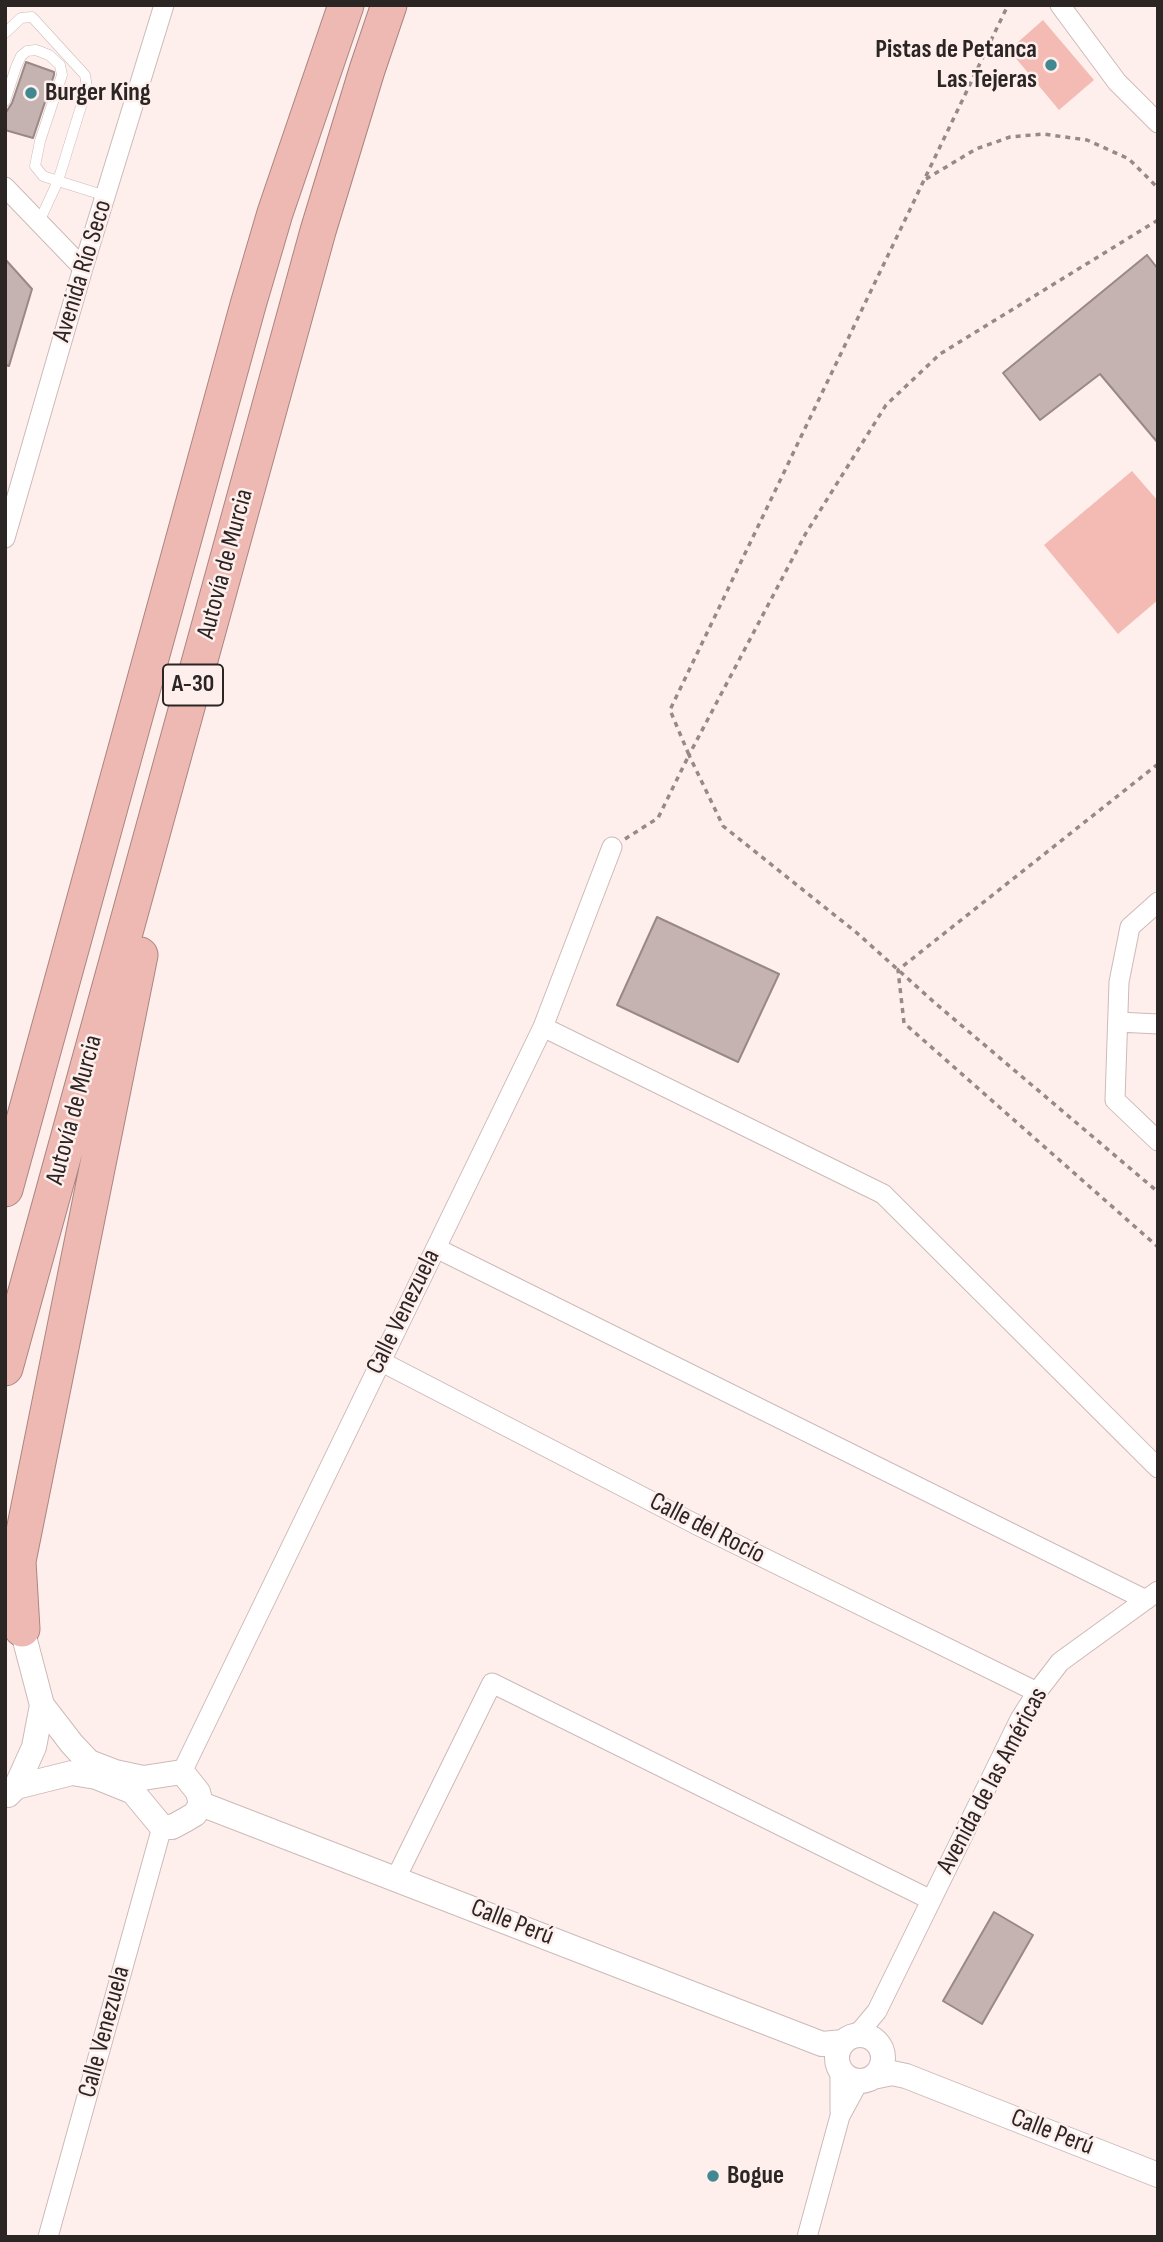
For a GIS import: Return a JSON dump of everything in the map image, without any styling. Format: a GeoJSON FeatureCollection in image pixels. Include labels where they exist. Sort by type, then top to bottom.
{"type":"FeatureCollection","features":[{"type":"Feature","properties":{"kind":"highway","name":"Autovía de Murcia"},"geometry":{"type":"LineString","coordinates":[[5,1189],[275,213],[346,5]]}},
{"type":"Feature","properties":{"kind":"highway","name":"Autovía de Murcia"},"geometry":{"type":"LineString","coordinates":[[5,1368],[321,218],[389,5]]}},
{"type":"Feature","properties":{"kind":"highway"},"geometry":{"type":"LineString","coordinates":[[14,1619],[18,1561],[197,669]]}},
{"type":"Feature","properties":{"kind":"highway"},"geometry":{"type":"LineString","coordinates":[[5,1108],[117,780]]}},
{"type":"Feature","properties":{"kind":"street","name":"Avenida Río Seco"},"geometry":{"type":"LineString","coordinates":[[5,538],[83,268],[164,5]]}},
{"type":"Feature","properties":{"kind":"street"},"geometry":{"type":"LineString","coordinates":[[1060,5],[1117,82],[1158,123]]}},
{"type":"Feature","properties":{"kind":"street"},"geometry":{"type":"LineString","coordinates":[[5,187],[83,268]]}},
{"type":"Feature","properties":{"kind":"street","name":"Calle Venezuela"},"geometry":{"type":"LineString","coordinates":[[182,1772],[543,1027],[612,847]]}},
{"type":"Feature","properties":{"kind":"street"},"geometry":{"type":"LineString","coordinates":[[1158,902],[1129,927],[1119,982],[1115,1100],[1158,1141]]}},
{"type":"Feature","properties":{"kind":"street"},"geometry":{"type":"LineString","coordinates":[[1118,1022],[1158,1024]]}},
{"type":"Feature","properties":{"kind":"street"},"geometry":{"type":"LineString","coordinates":[[543,1027],[883,1194],[1158,1468]]}},
{"type":"Feature","properties":{"kind":"street"},"geometry":{"type":"LineString","coordinates":[[436,1248],[1152,1596]]}},
{"type":"Feature","properties":{"kind":"street","name":"Calle del Rocío"},"geometry":{"type":"LineString","coordinates":[[380,1360],[699,1526],[1037,1692]]}},
{"type":"Feature","properties":{"kind":"street","name":"Avenida de las Américas"},"geometry":{"type":"LineString","coordinates":[[854,2056],[929,1899],[1020,1719],[1037,1692],[1060,1662],[1152,1596]]}},
{"type":"Feature","properties":{"kind":"street"},"geometry":{"type":"LineString","coordinates":[[10,1793],[72,1773],[96,1777],[133,1792],[162,1827],[172,1827],[185,1820],[195,1814],[201,1804],[198,1792],[182,1772],[144,1778],[115,1772],[89,1762],[42,1705],[14,1619]]}},
{"type":"Feature","properties":{"kind":"street"},"geometry":{"type":"LineString","coordinates":[[396,1878],[492,1683],[929,1899]]}},
{"type":"Feature","properties":{"kind":"street"},"geometry":{"type":"LineString","coordinates":[[10,1793],[34,1747],[42,1705]]}},
{"type":"Feature","properties":{"kind":"street","name":"Calle Perú"},"geometry":{"type":"LineString","coordinates":[[201,1804],[1158,2175]]}},
{"type":"Feature","properties":{"kind":"street","name":"Calle Venezuela"},"geometry":{"type":"LineString","coordinates":[[48,2237],[162,1827]]}},
{"type":"Feature","properties":{"kind":"street"},"geometry":{"type":"LineString","coordinates":[[807,2237],[854,2056]]}},
{"type":"Feature","properties":{"kind":"lane"},"geometry":{"type":"LineString","coordinates":[[5,33],[21,18],[32,17],[85,75],[87,87],[58,181],[39,223]]}},
{"type":"Feature","properties":{"kind":"lane"},"geometry":{"type":"LineString","coordinates":[[5,101],[16,67],[21,56],[27,51],[36,50],[49,55],[60,65],[62,75],[40,141],[35,166],[43,176],[106,196]]}},
{"type":"Feature","properties":{"kind":"path"},"geometry":{"type":"LineString","coordinates":[[1008,5],[670,710],[723,826],[857,933],[1158,1192]]}},
{"type":"Feature","properties":{"kind":"path"},"geometry":{"type":"LineString","coordinates":[[925,180],[976,149],[1010,137],[1043,134],[1087,140],[1129,159],[1158,188]]}},
{"type":"Feature","properties":{"kind":"path"},"geometry":{"type":"LineString","coordinates":[[612,847],[658,818],[806,533],[886,405],[940,354],[1158,220]]}},
{"type":"Feature","properties":{"kind":"path"},"geometry":{"type":"LineString","coordinates":[[898,970],[1158,764]]}},
{"type":"Feature","properties":{"kind":"path"},"geometry":{"type":"LineString","coordinates":[[898,970],[904,1023],[1158,1247]]}},
{"type":"Feature","properties":{"kind":"shaded area","name":"Pistas de Petanca Las Tejeras"},"geometry":{"type":"Polygon","coordinates":[[[1043,20],[1094,80],[1059,110],[1009,50],[1043,20]]]}},
{"type":"Feature","properties":{"kind":"shaded area"},"geometry":{"type":"Polygon","coordinates":[[[1132,471],[1158,501],[1158,600],[1118,634],[1044,545],[1132,471]]]}},
{"type":"Feature","properties":{"kind":"building","name":"Burger King"},"geometry":{"type":"Polygon","coordinates":[[[26,62],[54,72],[33,138],[5,130],[5,114],[12,103],[26,62]]]}},
{"type":"Feature","properties":{"kind":"building"},"geometry":{"type":"Polygon","coordinates":[[[1147,255],[1158,269],[1158,443],[1100,374],[1040,420],[1003,373],[1147,255]]]}},
{"type":"Feature","properties":{"kind":"building"},"geometry":{"type":"Polygon","coordinates":[[[5,259],[32,289],[9,366],[5,365],[5,259]]]}},
{"type":"Feature","properties":{"kind":"building"},"geometry":{"type":"Polygon","coordinates":[[[657,917],[779,974],[738,1062],[617,1005],[657,917]]]}},
{"type":"Feature","properties":{"kind":"building"},"geometry":{"type":"Polygon","coordinates":[[[994,1912],[1033,1935],[982,2024],[943,2001],[994,1912]]]}},
{"type":"Feature","properties":{"kind":"place","name":"Pistas de Petanca Las Tejeras"},"geometry":{"type":"Point","coordinates":[1051,65]}},
{"type":"Feature","properties":{"kind":"place","name":"Burger King"},"geometry":{"type":"Point","coordinates":[31,93]}},
{"type":"Feature","properties":{"kind":"place","name":"Bogue"},"geometry":{"type":"Point","coordinates":[713,2176]}}]}
